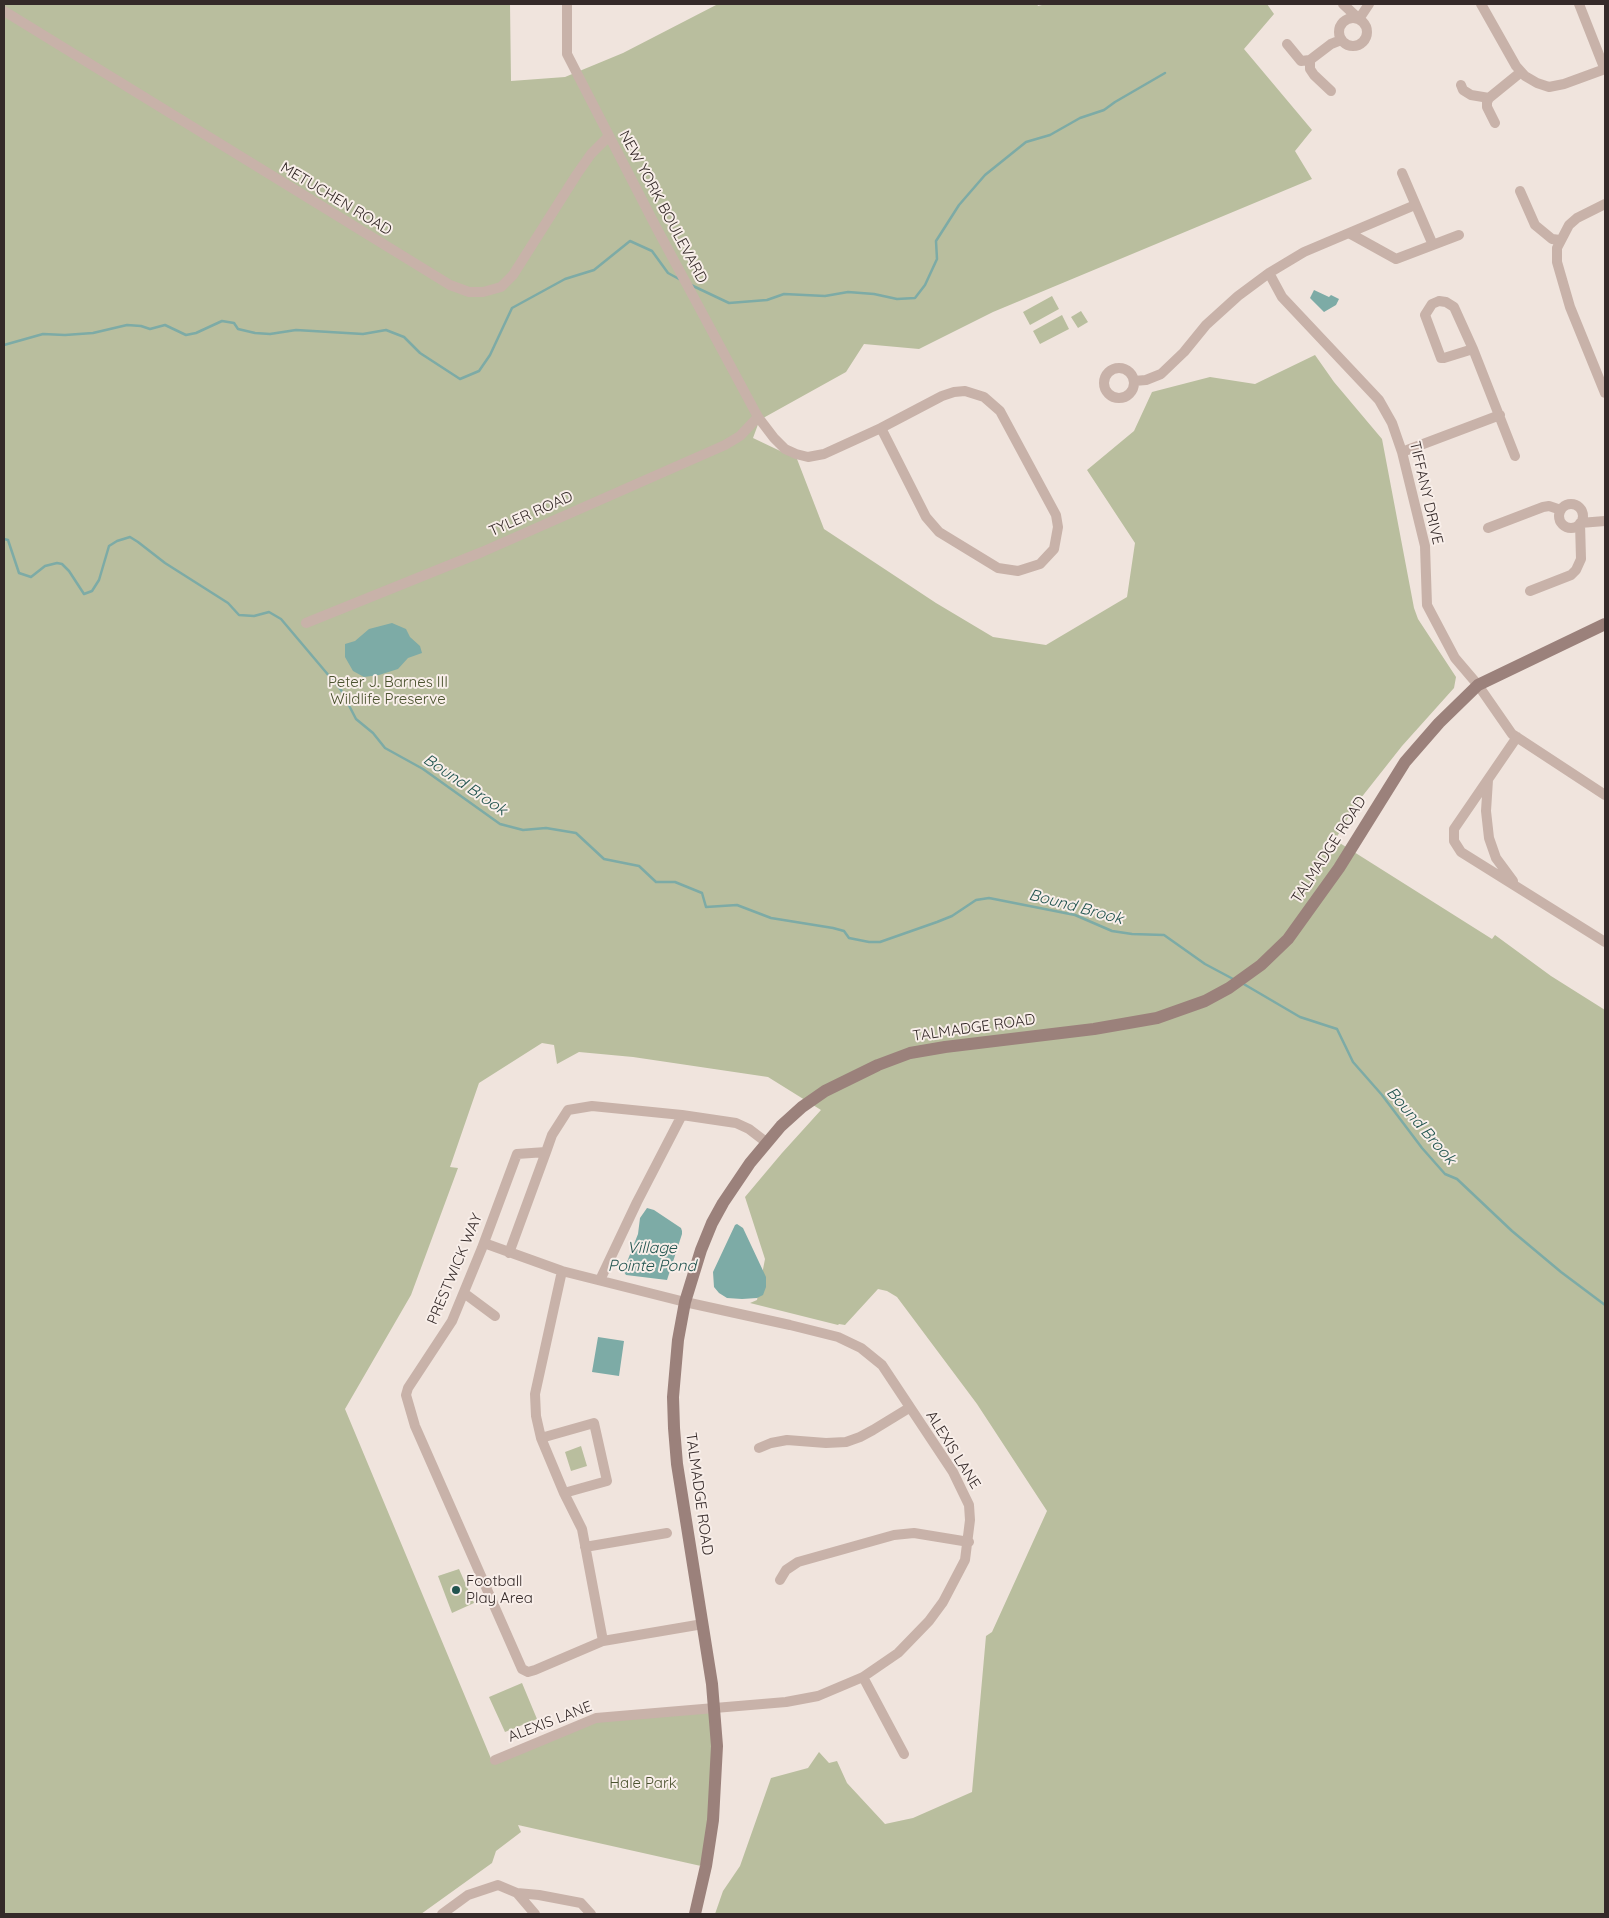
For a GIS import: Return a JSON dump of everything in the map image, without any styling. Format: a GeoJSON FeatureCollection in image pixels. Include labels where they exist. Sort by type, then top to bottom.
{"type":"FeatureCollection","features":[{"type":"Feature","properties":{"kind":"street","name":"NEW YORK BOULEVARD"},"geometry":{"type":"LineString","coordinates":[[567,4],[567,54],[758,417],[774,438],[785,449],[796,454],[808,457],[824,454],[948,394],[965,391],[984,397],[1000,412],[1056,516],[1058,527],[1054,549],[1040,564],[1018,571],[1007,570],[988,563],[946,537],[932,526],[926,517],[881,428]]}},
{"type":"Feature","properties":{"kind":"street"},"geometry":{"type":"LineString","coordinates":[[1343,4],[1366,25],[1368,30],[1362,43],[1358,46],[1348,46],[1341,40],[1339,31],[1342,23],[1350,18],[1359,19]]}},
{"type":"Feature","properties":{"kind":"street"},"geometry":{"type":"LineString","coordinates":[[1359,19],[1369,4]]}},
{"type":"Feature","properties":{"kind":"street"},"geometry":{"type":"LineString","coordinates":[[1481,4],[1521,72],[1537,83],[1549,87],[1605,70],[1579,4]]}},
{"type":"Feature","properties":{"kind":"street","name":"METUCHEN ROAD"},"geometry":{"type":"LineString","coordinates":[[4,11],[433,276],[469,292],[483,292],[501,287],[513,275],[577,174],[591,154],[609,136]]}},
{"type":"Feature","properties":{"kind":"street"},"geometry":{"type":"LineString","coordinates":[[1287,44],[1301,61],[1310,60],[1331,44],[1341,40]]}},
{"type":"Feature","properties":{"kind":"street"},"geometry":{"type":"LineString","coordinates":[[1310,60],[1310,69],[1314,75],[1331,91]]}},
{"type":"Feature","properties":{"kind":"street"},"geometry":{"type":"LineString","coordinates":[[1495,123],[1487,107],[1489,98],[1521,72]]}},
{"type":"Feature","properties":{"kind":"street"},"geometry":{"type":"LineString","coordinates":[[1461,85],[1463,90],[1471,95],[1489,98]]}},
{"type":"Feature","properties":{"kind":"street"},"geometry":{"type":"LineString","coordinates":[[1402,172],[1433,245]]}},
{"type":"Feature","properties":{"kind":"street"},"geometry":{"type":"LineString","coordinates":[[1520,191],[1535,225],[1552,239],[1560,240]]}},
{"type":"Feature","properties":{"kind":"street"},"geometry":{"type":"LineString","coordinates":[[1605,204],[1577,218],[1568,225],[1557,248],[1557,262],[1570,308],[1605,393]]}},
{"type":"Feature","properties":{"kind":"street"},"geometry":{"type":"LineString","coordinates":[[1134,381],[1146,380],[1161,374],[1184,352],[1206,325],[1238,296],[1269,273],[1304,252],[1415,205]]}},
{"type":"Feature","properties":{"kind":"street"},"geometry":{"type":"LineString","coordinates":[[1349,233],[1389,257],[1396,259],[1459,235]]}},
{"type":"Feature","properties":{"kind":"street","name":"TIFFANY DRIVE"},"geometry":{"type":"LineString","coordinates":[[1269,273],[1282,297],[1380,400],[1392,423],[1402,452],[1425,546],[1427,605],[1455,658],[1478,685],[1512,734],[1605,795]]}},
{"type":"Feature","properties":{"kind":"street"},"geometry":{"type":"LineString","coordinates":[[1472,349],[1440,358],[1425,315],[1432,304],[1439,301],[1446,302],[1454,307],[1500,414],[1515,456]]}},
{"type":"Feature","properties":{"kind":"street"},"geometry":{"type":"LineString","coordinates":[[1402,452],[1500,414]]}},
{"type":"Feature","properties":{"kind":"street","name":"TYLER ROAD"},"geometry":{"type":"LineString","coordinates":[[306,623],[482,552],[725,445],[740,436],[758,417]]}},
{"type":"Feature","properties":{"kind":"street"},"geometry":{"type":"LineString","coordinates":[[1530,591],[1571,575],[1576,570],[1581,559],[1580,523],[1583,516],[1578,506],[1570,504],[1561,510]]}},
{"type":"Feature","properties":{"kind":"street"},"geometry":{"type":"LineString","coordinates":[[1488,528],[1543,507],[1549,506],[1561,510]]}},
{"type":"Feature","properties":{"kind":"street"},"geometry":{"type":"LineString","coordinates":[[1561,510],[1560,521],[1566,526],[1574,527],[1580,523],[1605,521]]}},
{"type":"Feature","properties":{"kind":"street","name":"TALMADGE ROAD"},"geometry":{"type":"LineString","coordinates":[[694,1914],[706,1866],[713,1820],[717,1755],[715,1707],[677,1464],[674,1398],[677,1355],[685,1302],[701,1250],[712,1223],[737,1181],[766,1142],[802,1107],[825,1091],[878,1065],[910,1053],[978,1042],[1119,1025],[1157,1018],[1205,1001],[1229,988],[1254,970],[1288,938],[1334,875],[1405,762],[1439,723],[1478,685],[1605,624]]}},
{"type":"Feature","properties":{"kind":"street"},"geometry":{"type":"LineString","coordinates":[[1517,738],[1454,829],[1454,841],[1461,852],[1605,942]]}},
{"type":"Feature","properties":{"kind":"street"},"geometry":{"type":"LineString","coordinates":[[1488,780],[1486,811],[1489,838],[1496,858],[1516,886]]}},
{"type":"Feature","properties":{"kind":"street"},"geometry":{"type":"LineString","coordinates":[[509,1253],[552,1135],[568,1110],[592,1106],[682,1115],[736,1123],[749,1129],[766,1142]]}},
{"type":"Feature","properties":{"kind":"street"},"geometry":{"type":"LineString","coordinates":[[600,1280],[637,1202],[682,1115]]}},
{"type":"Feature","properties":{"kind":"street","name":"PRESTWICK WAY"},"geometry":{"type":"LineString","coordinates":[[546,1152],[516,1154],[484,1243],[452,1321],[408,1388],[406,1395],[415,1426],[522,1669],[528,1672],[535,1670],[603,1641],[703,1624]]}},
{"type":"Feature","properties":{"kind":"street","name":"ALEXIS LANE"},"geometry":{"type":"LineString","coordinates":[[484,1243],[562,1271],[685,1302],[790,1325],[838,1338],[861,1348],[882,1365],[962,1488],[969,1505],[970,1520],[969,1542],[965,1560],[955,1582],[934,1614],[898,1653],[863,1677],[810,1698],[756,1705],[596,1718],[495,1760]]}},
{"type":"Feature","properties":{"kind":"street"},"geometry":{"type":"LineString","coordinates":[[562,1271],[535,1394],[536,1416],[541,1438],[564,1493],[582,1529],[603,1641]]}},
{"type":"Feature","properties":{"kind":"street"},"geometry":{"type":"LineString","coordinates":[[464,1293],[495,1316]]}},
{"type":"Feature","properties":{"kind":"street"},"geometry":{"type":"LineString","coordinates":[[759,1448],[786,1440],[826,1443],[846,1442],[873,1430],[909,1408]]}},
{"type":"Feature","properties":{"kind":"street"},"geometry":{"type":"LineString","coordinates":[[541,1438],[594,1423],[607,1481],[564,1493]]}},
{"type":"Feature","properties":{"kind":"street"},"geometry":{"type":"LineString","coordinates":[[585,1547],[667,1533]]}},
{"type":"Feature","properties":{"kind":"street"},"geometry":{"type":"LineString","coordinates":[[780,1580],[786,1570],[798,1562],[894,1534],[914,1533],[969,1542]]}},
{"type":"Feature","properties":{"kind":"street"},"geometry":{"type":"LineString","coordinates":[[863,1677],[904,1754]]}},
{"type":"Feature","properties":{"kind":"street"},"geometry":{"type":"LineString","coordinates":[[442,1914],[468,1894],[498,1884],[517,1893],[581,1903],[591,1914]]}},
{"type":"Feature","properties":{"kind":"street"},"geometry":{"type":"LineString","coordinates":[[517,1893],[535,1914]]}},
{"type":"Feature","properties":{"kind":"green space","name":"Peter J. Barnes III Wildlife Preserve"},"geometry":{"type":"Polygon","coordinates":[[[4,4],[510,4],[511,81],[565,77],[623,53],[718,4],[1037,4],[1038,6],[1046,4],[1267,4],[1274,14],[1244,49],[1312,130],[1295,151],[1312,179],[993,312],[919,349],[864,344],[846,372],[760,419],[753,438],[797,459],[824,529],[936,603],[993,637],[1046,645],[1127,597],[1135,543],[1087,470],[1134,431],[1152,392],[1210,377],[1255,384],[1315,355],[1334,382],[1382,439],[1414,608],[1418,619],[1456,677],[1454,688],[1402,746],[1357,803],[1335,840],[1492,939],[1495,935],[1551,976],[1605,1010],[1605,1914],[715,1914],[723,1891],[740,1866],[771,1778],[808,1768],[819,1752],[829,1763],[837,1761],[847,1783],[885,1824],[913,1818],[972,1792],[986,1636],[992,1632],[1047,1511],[977,1404],[897,1297],[887,1291],[878,1289],[845,1325],[838,1325],[750,1303],[757,1300],[765,1259],[745,1197],[821,1110],[768,1077],[633,1057],[579,1052],[557,1064],[554,1045],[542,1043],[479,1083],[450,1167],[458,1168],[411,1295],[345,1409],[492,1761],[583,1723],[715,1707],[713,1784],[701,1866],[518,1825],[521,1832],[496,1851],[492,1863],[421,1914],[4,1914],[4,4]]]}},
{"type":"Feature","properties":{"kind":"green space"},"geometry":{"type":"Polygon","coordinates":[[[1052,296],[1059,309],[1030,325],[1023,312],[1052,296]]]}},
{"type":"Feature","properties":{"kind":"green space"},"geometry":{"type":"Polygon","coordinates":[[[1081,311],[1088,322],[1078,328],[1071,317],[1081,311]]]}},
{"type":"Feature","properties":{"kind":"green space"},"geometry":{"type":"Polygon","coordinates":[[[1062,315],[1069,329],[1040,344],[1033,331],[1062,315]]]}},
{"type":"Feature","properties":{"kind":"green space"},"geometry":{"type":"Polygon","coordinates":[[[581,1446],[587,1466],[571,1471],[565,1452],[581,1446]]]}},
{"type":"Feature","properties":{"kind":"green space","name":"Football Play Area"},"geometry":{"type":"Polygon","coordinates":[[[459,1569],[474,1603],[452,1613],[438,1576],[459,1569]]]}},
{"type":"Feature","properties":{"kind":"green space"},"geometry":{"type":"Polygon","coordinates":[[[522,1683],[537,1719],[505,1732],[489,1697],[522,1683]]]}},
{"type":"Feature","properties":{"kind":"water"},"geometry":{"type":"Polygon","coordinates":[[[1314,290],[1329,297],[1331,295],[1339,299],[1336,305],[1324,312],[1310,298],[1314,290]]]}},
{"type":"Feature","properties":{"kind":"water"},"geometry":{"type":"Polygon","coordinates":[[[392,623],[406,629],[410,637],[420,646],[422,653],[408,658],[398,669],[379,675],[364,677],[353,671],[345,657],[345,644],[355,641],[369,629],[392,623]]]}},
{"type":"Feature","properties":{"kind":"water","name":"Village Pointe Pond"},"geometry":{"type":"Polygon","coordinates":[[[647,1208],[654,1210],[681,1228],[682,1231],[667,1280],[626,1275],[624,1272],[638,1234],[640,1218],[647,1208]]]}},
{"type":"Feature","properties":{"kind":"water"},"geometry":{"type":"Polygon","coordinates":[[[737,1224],[743,1228],[766,1277],[766,1287],[763,1295],[757,1298],[727,1298],[714,1287],[713,1272],[737,1224]]]}},
{"type":"Feature","properties":{"kind":"water"},"geometry":{"type":"Polygon","coordinates":[[[598,1337],[624,1341],[619,1376],[592,1372],[598,1337]]]}},
{"type":"Feature","properties":{"kind":"waterway"},"geometry":{"type":"LineString","coordinates":[[691,285],[729,303],[767,300],[784,294],[825,296],[848,292],[874,294],[897,299],[915,298],[925,285],[937,259],[936,241],[959,205],[985,175],[1026,142],[1050,135],[1080,118],[1104,110],[1165,73]]}},
{"type":"Feature","properties":{"kind":"waterway"},"geometry":{"type":"LineString","coordinates":[[4,345],[43,334],[93,333],[127,325],[150,329],[165,325],[186,335],[196,333],[222,321],[234,323],[238,329],[270,334],[296,330],[363,334],[386,330],[404,337],[420,353],[460,379],[479,371],[490,355],[512,308],[565,279],[594,270],[630,241],[652,251],[668,273],[679,279]]}},
{"type":"Feature","properties":{"kind":"waterway","name":"Bound Brook"},"geometry":{"type":"LineString","coordinates":[[4,539],[8,540],[19,573],[31,577],[45,566],[57,563],[62,564],[69,571],[84,594],[92,591],[99,580],[109,546],[130,537],[165,563],[228,603],[239,615],[254,616],[269,612],[281,619],[341,690],[356,719],[373,733],[385,748],[423,769],[500,824],[523,830],[546,828],[576,833],[604,859],[639,866],[656,882],[675,882],[702,893],[706,907],[737,905],[771,918],[833,928],[844,931],[849,938],[880,942],[952,916],[976,900],[989,898],[1075,915],[1112,931],[1164,935],[1205,964],[1235,980]]}},
{"type":"Feature","properties":{"kind":"waterway","name":"Bound Brook"},"geometry":{"type":"LineString","coordinates":[[1242,983],[1300,1017],[1337,1029],[1353,1062],[1445,1174],[1457,1179],[1512,1231],[1561,1272],[1605,1305]]}},
{"type":"Feature","properties":{"kind":"place","name":"Football Play Area"},"geometry":{"type":"Point","coordinates":[456,1590]}},
{"type":"Feature","properties":{"kind":"park label","name":"Hale Park"},"geometry":{"type":"Point","coordinates":[643,1783]}}]}
